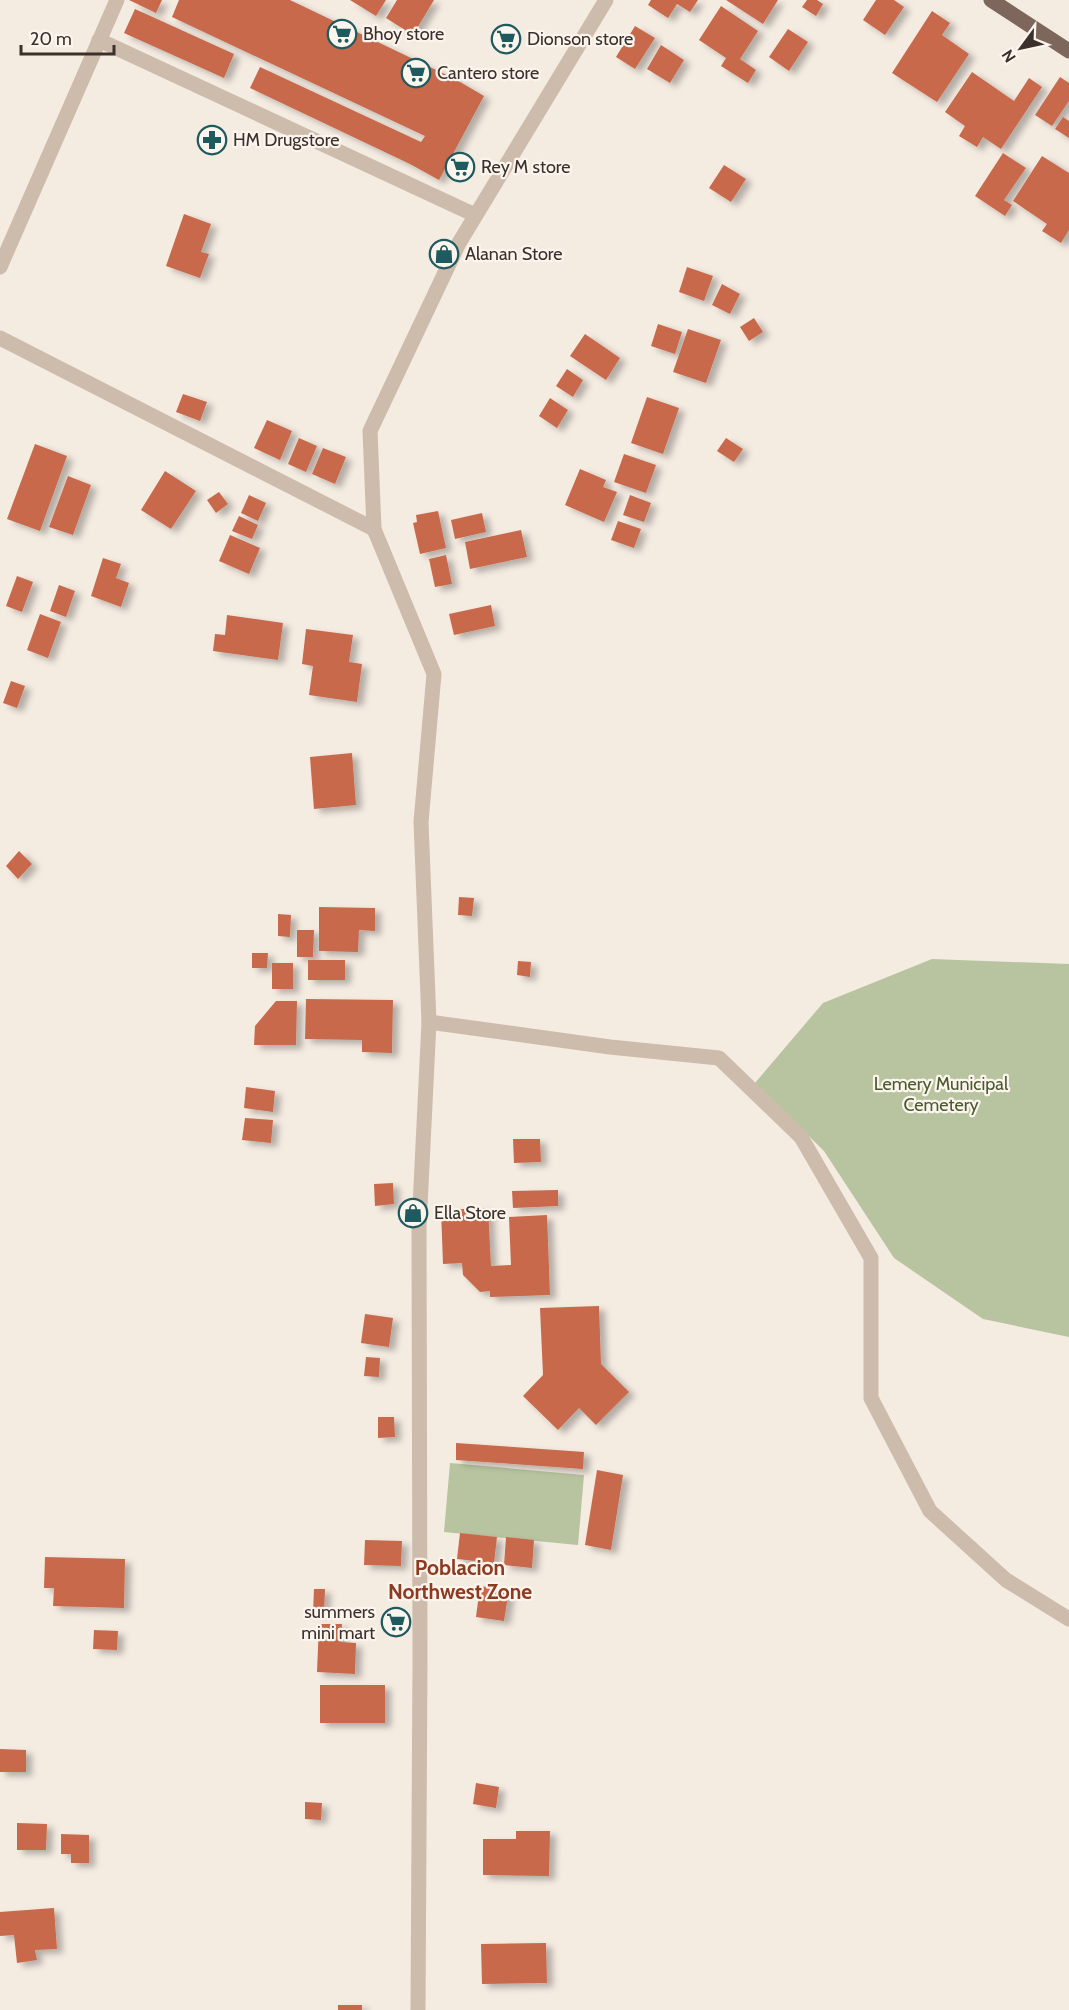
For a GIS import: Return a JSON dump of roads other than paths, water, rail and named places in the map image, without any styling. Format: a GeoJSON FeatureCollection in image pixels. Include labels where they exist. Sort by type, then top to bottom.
{"type":"FeatureCollection","features":[{"type":"Feature","properties":{"kind":"main road"},"geometry":{"type":"LineString","coordinates":[[991,0],[1069,51]]}},
{"type":"Feature","properties":{"kind":"street"},"geometry":{"type":"LineString","coordinates":[[0,267],[117,0]]}},
{"type":"Feature","properties":{"kind":"street"},"geometry":{"type":"LineString","coordinates":[[418,2010],[419,1227],[429,1022],[422,822],[434,674],[374,529],[370,431],[459,243],[606,0]]}},
{"type":"Feature","properties":{"kind":"street"},"geometry":{"type":"LineString","coordinates":[[99,40],[475,215]]}},
{"type":"Feature","properties":{"kind":"street"},"geometry":{"type":"LineString","coordinates":[[0,338],[374,529]]}},
{"type":"Feature","properties":{"kind":"street"},"geometry":{"type":"LineString","coordinates":[[429,1022],[609,1047],[719,1058],[801,1137],[871,1258],[871,1398],[930,1511],[1006,1580],[1069,1619]]}},
{"type":"Feature","properties":{"kind":"place","name":"Bhoy store"},"geometry":{"type":"Point","coordinates":[342,34]}},
{"type":"Feature","properties":{"kind":"place","name":"Dionson store"},"geometry":{"type":"Point","coordinates":[506,39]}},
{"type":"Feature","properties":{"kind":"place","name":"Cantero store"},"geometry":{"type":"Point","coordinates":[416,73]}},
{"type":"Feature","properties":{"kind":"place","name":"HM Drugstore"},"geometry":{"type":"Point","coordinates":[212,140]}},
{"type":"Feature","properties":{"kind":"place","name":"Rey M store"},"geometry":{"type":"Point","coordinates":[460,167]}},
{"type":"Feature","properties":{"kind":"place","name":"Alanan Store"},"geometry":{"type":"Point","coordinates":[444,254]}},
{"type":"Feature","properties":{"kind":"place","name":"Ella Store"},"geometry":{"type":"Point","coordinates":[413,1213]}},
{"type":"Feature","properties":{"kind":"place","name":"summers mini mart"},"geometry":{"type":"Point","coordinates":[396,1622]}},
{"type":"Feature","properties":{"kind":"district","name":"Poblacion Northwest Zone"},"geometry":{"type":"Point","coordinates":[460,1580]}},
{"type":"Feature","properties":{"kind":"park label","name":"Lemery Municipal Cemetery"},"geometry":{"type":"Point","coordinates":[941,1094]}}]}
